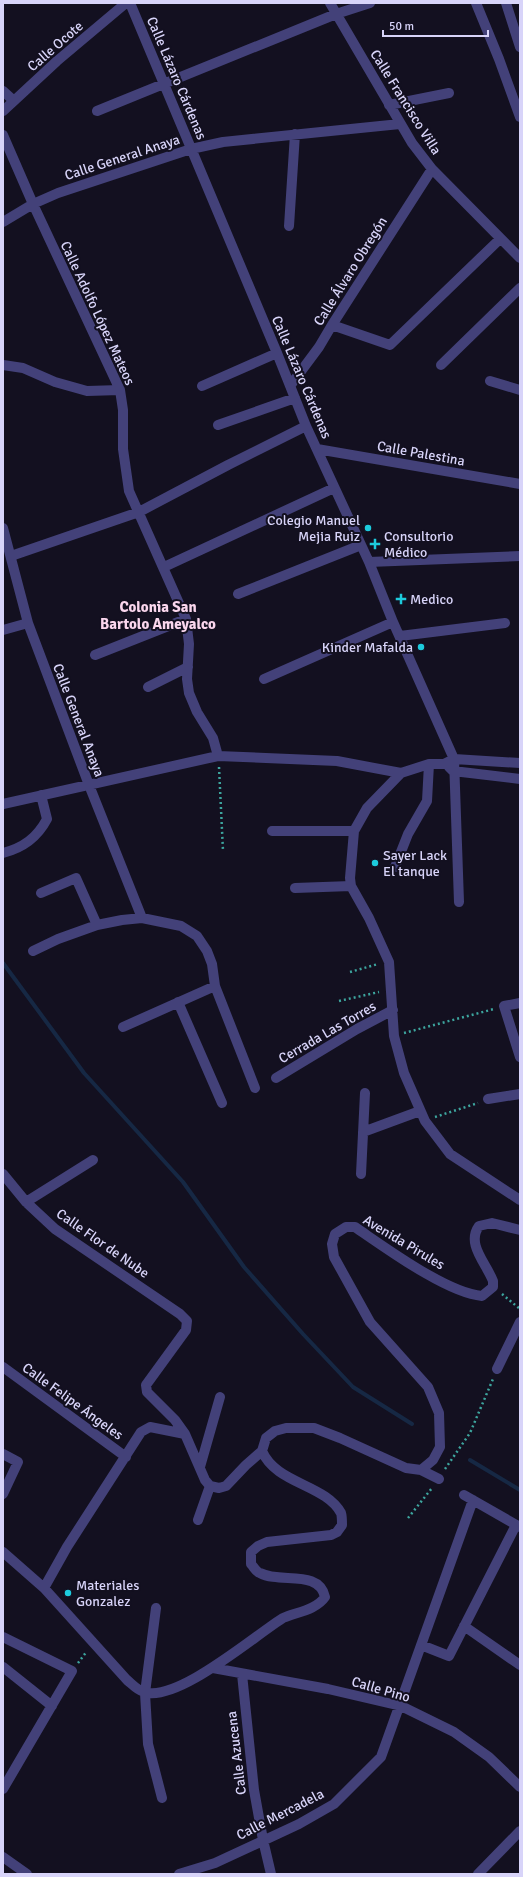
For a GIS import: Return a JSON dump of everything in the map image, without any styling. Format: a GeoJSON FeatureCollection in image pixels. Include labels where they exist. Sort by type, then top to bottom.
{"type":"FeatureCollection","features":[{"type":"Feature","properties":{"kind":"street","name":"Calle Ocote"},"geometry":{"type":"LineString","coordinates":[[3,111],[57,61],[126,3]]}},
{"type":"Feature","properties":{"kind":"street","name":"Calle Lázaro Cárdenas"},"geometry":{"type":"LineString","coordinates":[[130,3],[278,353],[306,426],[370,562],[393,622],[454,759]]}},
{"type":"Feature","properties":{"kind":"street","name":"Calle Francisco Villa"},"geometry":{"type":"LineString","coordinates":[[330,3],[412,143],[432,169],[520,258]]}},
{"type":"Feature","properties":{"kind":"street"},"geometry":{"type":"LineString","coordinates":[[97,111],[336,14],[370,3]]}},
{"type":"Feature","properties":{"kind":"street"},"geometry":{"type":"LineString","coordinates":[[476,3],[499,59],[520,117]]}},
{"type":"Feature","properties":{"kind":"street"},"geometry":{"type":"LineString","coordinates":[[506,3],[520,47]]}},
{"type":"Feature","properties":{"kind":"street"},"geometry":{"type":"LineString","coordinates":[[3,91],[14,101]]}},
{"type":"Feature","properties":{"kind":"street"},"geometry":{"type":"LineString","coordinates":[[389,105],[449,93]]}},
{"type":"Feature","properties":{"kind":"street","name":"Calle General Anaya"},"geometry":{"type":"LineString","coordinates":[[3,222],[33,204],[58,193],[191,149],[223,142],[400,124]]}},
{"type":"Feature","properties":{"kind":"street"},"geometry":{"type":"LineString","coordinates":[[288,226],[295,134]]}},
{"type":"Feature","properties":{"kind":"street","name":"Calle Adolfo López Mateos"},"geometry":{"type":"LineString","coordinates":[[3,135],[33,204],[120,390],[124,410],[123,449],[129,491],[186,619],[190,644],[187,679],[189,693],[196,712],[213,738],[218,756]]}},
{"type":"Feature","properties":{"kind":"street","name":"Calle Álvaro Obregón"},"geometry":{"type":"LineString","coordinates":[[290,386],[319,347],[432,169]]}},
{"type":"Feature","properties":{"kind":"street"},"geometry":{"type":"LineString","coordinates":[[332,325],[390,346],[500,239]]}},
{"type":"Feature","properties":{"kind":"street"},"geometry":{"type":"LineString","coordinates":[[441,365],[520,288]]}},
{"type":"Feature","properties":{"kind":"street"},"geometry":{"type":"LineString","coordinates":[[202,386],[278,353]]}},
{"type":"Feature","properties":{"kind":"street"},"geometry":{"type":"LineString","coordinates":[[3,365],[23,368],[55,382],[87,391],[120,390]]}},
{"type":"Feature","properties":{"kind":"street"},"geometry":{"type":"LineString","coordinates":[[490,381],[520,390]]}},
{"type":"Feature","properties":{"kind":"street"},"geometry":{"type":"LineString","coordinates":[[218,425],[295,398]]}},
{"type":"Feature","properties":{"kind":"street"},"geometry":{"type":"LineString","coordinates":[[12,556],[139,512],[306,426]]}},
{"type":"Feature","properties":{"kind":"street","name":"Calle Palestina"},"geometry":{"type":"LineString","coordinates":[[317,449],[520,484]]}},
{"type":"Feature","properties":{"kind":"street"},"geometry":{"type":"LineString","coordinates":[[164,567],[334,488]]}},
{"type":"Feature","properties":{"kind":"street","name":"Calle General Anaya"},"geometry":{"type":"LineString","coordinates":[[3,528],[12,556],[28,623],[89,785],[142,918]]}},
{"type":"Feature","properties":{"kind":"street"},"geometry":{"type":"LineString","coordinates":[[238,594],[361,545]]}},
{"type":"Feature","properties":{"kind":"street"},"geometry":{"type":"LineString","coordinates":[[370,562],[520,556]]}},
{"type":"Feature","properties":{"kind":"street"},"geometry":{"type":"LineString","coordinates":[[95,655],[186,619]]}},
{"type":"Feature","properties":{"kind":"street"},"geometry":{"type":"LineString","coordinates":[[264,679],[393,622]]}},
{"type":"Feature","properties":{"kind":"street"},"geometry":{"type":"LineString","coordinates":[[3,630],[28,623]]}},
{"type":"Feature","properties":{"kind":"street"},"geometry":{"type":"LineString","coordinates":[[400,636],[505,623]]}},
{"type":"Feature","properties":{"kind":"street"},"geometry":{"type":"LineString","coordinates":[[148,687],[188,667]]}},
{"type":"Feature","properties":{"kind":"street"},"geometry":{"type":"LineString","coordinates":[[3,804],[218,756],[338,761],[401,773]]}},
{"type":"Feature","properties":{"kind":"street"},"geometry":{"type":"LineString","coordinates":[[520,763],[454,759],[444,764],[429,764],[401,773],[367,808],[354,831],[349,886],[369,918],[388,962],[392,989],[394,1036],[404,1073],[425,1121],[450,1154],[520,1200]]}},
{"type":"Feature","properties":{"kind":"street"},"geometry":{"type":"LineString","coordinates":[[454,759],[459,902]]}},
{"type":"Feature","properties":{"kind":"street"},"geometry":{"type":"LineString","coordinates":[[396,867],[408,834],[427,801],[429,764]]}},
{"type":"Feature","properties":{"kind":"street"},"geometry":{"type":"LineString","coordinates":[[444,764],[454,771],[520,778]]}},
{"type":"Feature","properties":{"kind":"street"},"geometry":{"type":"LineString","coordinates":[[3,853],[12,851],[32,840],[41,830],[47,819],[41,795]]}},
{"type":"Feature","properties":{"kind":"street"},"geometry":{"type":"LineString","coordinates":[[272,831],[354,831]]}},
{"type":"Feature","properties":{"kind":"street"},"geometry":{"type":"LineString","coordinates":[[40,893],[76,878],[97,926]]}},
{"type":"Feature","properties":{"kind":"street"},"geometry":{"type":"LineString","coordinates":[[295,888],[349,886]]}},
{"type":"Feature","properties":{"kind":"street"},"geometry":{"type":"LineString","coordinates":[[33,951],[58,939],[97,926],[122,920],[142,918],[181,926],[197,936],[207,952],[212,964],[216,986],[255,1088]]}},
{"type":"Feature","properties":{"kind":"street"},"geometry":{"type":"LineString","coordinates":[[122,1027],[216,986]]}},
{"type":"Feature","properties":{"kind":"street"},"geometry":{"type":"LineString","coordinates":[[178,1002],[222,1103]]}},
{"type":"Feature","properties":{"kind":"street"},"geometry":{"type":"LineString","coordinates":[[520,1003],[504,1006],[520,1057]]}},
{"type":"Feature","properties":{"kind":"street","name":"Cerrada Las Torres"},"geometry":{"type":"LineString","coordinates":[[276,1078],[357,1029],[393,1010]]}},
{"type":"Feature","properties":{"kind":"street"},"geometry":{"type":"LineString","coordinates":[[361,1174],[365,1093]]}},
{"type":"Feature","properties":{"kind":"street"},"geometry":{"type":"LineString","coordinates":[[488,1099],[520,1094]]}},
{"type":"Feature","properties":{"kind":"street"},"geometry":{"type":"LineString","coordinates":[[363,1132],[420,1111]]}},
{"type":"Feature","properties":{"kind":"street"},"geometry":{"type":"LineString","coordinates":[[26,1202],[93,1160]]}},
{"type":"Feature","properties":{"kind":"street","name":"Calle Flor de Nube"},"geometry":{"type":"LineString","coordinates":[[3,1174],[26,1202],[55,1229],[180,1314],[187,1321],[186,1330],[146,1385],[147,1392],[175,1420],[185,1434]]}},
{"type":"Feature","properties":{"kind":"street"},"geometry":{"type":"LineString","coordinates":[[493,1287],[490,1274],[473,1243],[474,1233],[479,1226],[492,1223],[520,1230]]}},
{"type":"Feature","properties":{"kind":"street","name":"Avenida Pirules"},"geometry":{"type":"LineString","coordinates":[[421,1470],[433,1460],[440,1447],[439,1413],[428,1387],[370,1322],[334,1257],[332,1244],[335,1234],[346,1226],[355,1227],[434,1278],[472,1295],[482,1296],[493,1287]]}},
{"type":"Feature","properties":{"kind":"street"},"geometry":{"type":"LineString","coordinates":[[497,1369],[520,1322]]}},
{"type":"Feature","properties":{"kind":"street","name":"Calle Felipe Ángeles"},"geometry":{"type":"LineString","coordinates":[[3,1367],[126,1457]]}},
{"type":"Feature","properties":{"kind":"street"},"geometry":{"type":"LineString","coordinates":[[200,1467],[220,1397]]}},
{"type":"Feature","properties":{"kind":"street"},"geometry":{"type":"LineString","coordinates":[[44,1588],[67,1547],[141,1432],[150,1427],[185,1434],[205,1480],[210,1486],[218,1488],[226,1486],[262,1451],[266,1438],[275,1431],[286,1428],[314,1428],[406,1468],[421,1470],[439,1479]]}},
{"type":"Feature","properties":{"kind":"street"},"geometry":{"type":"LineString","coordinates":[[3,1552],[44,1588],[127,1680],[136,1688],[145,1693],[158,1692],[186,1684],[213,1668],[269,1627],[298,1612],[314,1607],[321,1603],[325,1597],[324,1590],[320,1585],[307,1579],[277,1578],[259,1573],[251,1564],[251,1552],[258,1546],[268,1542],[331,1535],[337,1532],[342,1525],[342,1514],[335,1505],[301,1483],[275,1470],[266,1461],[262,1451]]}},
{"type":"Feature","properties":{"kind":"street"},"geometry":{"type":"LineString","coordinates":[[3,1454],[18,1462],[3,1494]]}},
{"type":"Feature","properties":{"kind":"street"},"geometry":{"type":"LineString","coordinates":[[198,1520],[210,1486]]}},
{"type":"Feature","properties":{"kind":"street"},"geometry":{"type":"LineString","coordinates":[[421,1645],[449,1656],[518,1526],[464,1494]]}},
{"type":"Feature","properties":{"kind":"street","name":"Calle Mercadela"},"geometry":{"type":"LineString","coordinates":[[179,1874],[215,1862],[299,1824],[334,1804],[382,1757],[473,1500]]}},
{"type":"Feature","properties":{"kind":"street"},"geometry":{"type":"LineString","coordinates":[[156,1608],[145,1693],[148,1744],[162,1798]]}},
{"type":"Feature","properties":{"kind":"street"},"geometry":{"type":"LineString","coordinates":[[464,1626],[520,1666]]}},
{"type":"Feature","properties":{"kind":"street"},"geometry":{"type":"LineString","coordinates":[[3,1637],[72,1671],[3,1789]]}},
{"type":"Feature","properties":{"kind":"street"},"geometry":{"type":"LineString","coordinates":[[3,1667],[52,1706]]}},
{"type":"Feature","properties":{"kind":"street","name":"Calle Pino"},"geometry":{"type":"LineString","coordinates":[[213,1668],[328,1689],[401,1706],[454,1732],[489,1757],[520,1786]]}},
{"type":"Feature","properties":{"kind":"street","name":"Calle Azucena"},"geometry":{"type":"LineString","coordinates":[[242,1674],[246,1728],[263,1840],[272,1874]]}},
{"type":"Feature","properties":{"kind":"street"},"geometry":{"type":"LineString","coordinates":[[478,1874],[520,1831]]}},
{"type":"Feature","properties":{"kind":"street"},"geometry":{"type":"LineString","coordinates":[[3,1857],[27,1874]]}},
{"type":"Feature","properties":{"kind":"path"},"geometry":{"type":"LineString","coordinates":[[218,756],[223,851]]}},
{"type":"Feature","properties":{"kind":"path"},"geometry":{"type":"LineString","coordinates":[[350,972],[388,962]]}},
{"type":"Feature","properties":{"kind":"path"},"geometry":{"type":"LineString","coordinates":[[339,1001],[392,989]]}},
{"type":"Feature","properties":{"kind":"path"},"geometry":{"type":"LineString","coordinates":[[394,1036],[504,1006]]}},
{"type":"Feature","properties":{"kind":"path"},"geometry":{"type":"LineString","coordinates":[[425,1121],[488,1099]]}},
{"type":"Feature","properties":{"kind":"path"},"geometry":{"type":"LineString","coordinates":[[493,1287],[520,1309]]}},
{"type":"Feature","properties":{"kind":"path"},"geometry":{"type":"LineString","coordinates":[[408,1518],[439,1479],[470,1433],[497,1369]]}},
{"type":"Feature","properties":{"kind":"path"},"geometry":{"type":"LineString","coordinates":[[72,1671],[94,1642]]}},
{"type":"Feature","properties":{"kind":"waterway"},"geometry":{"type":"LineString","coordinates":[[3,963],[84,1073],[183,1182],[244,1267],[303,1334],[353,1387],[412,1424]]}},
{"type":"Feature","properties":{"kind":"waterway"},"geometry":{"type":"LineString","coordinates":[[470,1460],[520,1490]]}},
{"type":"Feature","properties":{"kind":"place","name":"Colegio Manuel Mejia Ruiz"},"geometry":{"type":"Point","coordinates":[368,528]}},
{"type":"Feature","properties":{"kind":"place","name":"Consultorio Médico"},"geometry":{"type":"Point","coordinates":[375,544]}},
{"type":"Feature","properties":{"kind":"place","name":"Medico"},"geometry":{"type":"Point","coordinates":[401,599]}},
{"type":"Feature","properties":{"kind":"place","name":"Kinder Mafalda"},"geometry":{"type":"Point","coordinates":[421,647]}},
{"type":"Feature","properties":{"kind":"place","name":"Sayer Lack El tanque"},"geometry":{"type":"Point","coordinates":[375,863]}},
{"type":"Feature","properties":{"kind":"place","name":"Materiales Gonzalez"},"geometry":{"type":"Point","coordinates":[68,1593]}},
{"type":"Feature","properties":{"kind":"district","name":"Colonia San Bartolo Ameyalco"},"geometry":{"type":"Point","coordinates":[158,616]}}]}
